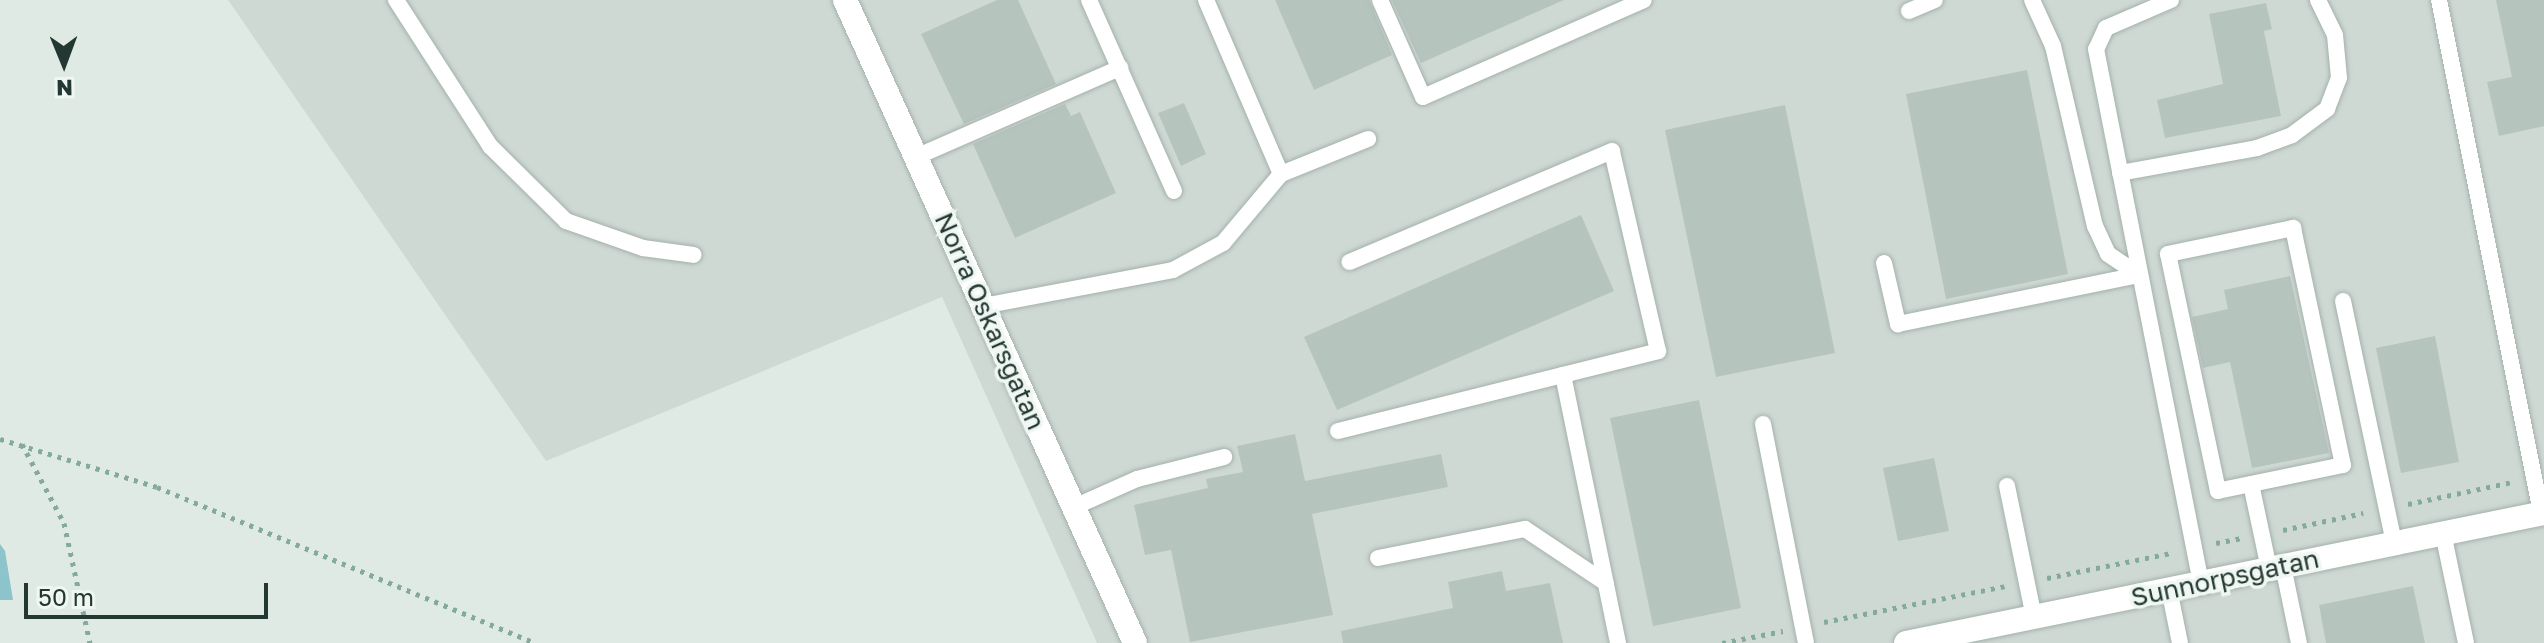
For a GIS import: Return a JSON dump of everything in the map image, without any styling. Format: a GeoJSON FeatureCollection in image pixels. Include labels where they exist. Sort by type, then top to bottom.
{"type":"FeatureCollection","features":[{"type":"Feature","properties":{"kind":"street","name":"Norra Oskarsgatan"},"geometry":{"type":"LineString","coordinates":[[845,0],[1135,643]]}},
{"type":"Feature","properties":{"kind":"street","name":"Sunnorpsgatan"},"geometry":{"type":"LineString","coordinates":[[1906,643],[1966,637],[2034,617],[2542,513]]}},
{"type":"Feature","properties":{"kind":"lane"},"geometry":{"type":"LineString","coordinates":[[396,0],[490,146],[566,221],[643,248],[694,255]]}},
{"type":"Feature","properties":{"kind":"lane"},"geometry":{"type":"LineString","coordinates":[[1089,0],[1174,191]]}},
{"type":"Feature","properties":{"kind":"lane"},"geometry":{"type":"LineString","coordinates":[[1206,0],[1281,174]]}},
{"type":"Feature","properties":{"kind":"lane"},"geometry":{"type":"LineString","coordinates":[[1380,0],[1423,97],[1644,0]]}},
{"type":"Feature","properties":{"kind":"lane"},"geometry":{"type":"LineString","coordinates":[[1909,11],[1935,0]]}},
{"type":"Feature","properties":{"kind":"lane"},"geometry":{"type":"LineString","coordinates":[[2032,0],[2053,46],[2095,226],[2108,254],[2139,275]]}},
{"type":"Feature","properties":{"kind":"lane"},"geometry":{"type":"LineString","coordinates":[[2171,0],[2106,28],[2096,49],[2201,583]]}},
{"type":"Feature","properties":{"kind":"lane"},"geometry":{"type":"LineString","coordinates":[[2120,173],[2257,148],[2292,135],[2327,109],[2339,78],[2335,35],[2318,0]]}},
{"type":"Feature","properties":{"kind":"lane"},"geometry":{"type":"LineString","coordinates":[[2439,0],[2542,513]]}},
{"type":"Feature","properties":{"kind":"lane"},"geometry":{"type":"LineString","coordinates":[[916,157],[1120,68]]}},
{"type":"Feature","properties":{"kind":"lane"},"geometry":{"type":"LineString","coordinates":[[983,306],[1090,290],[1173,270],[1223,243],[1281,174],[1368,139]]}},
{"type":"Feature","properties":{"kind":"lane"},"geometry":{"type":"LineString","coordinates":[[1338,431],[1658,351],[1612,151],[1349,262]]}},
{"type":"Feature","properties":{"kind":"lane"},"geometry":{"type":"LineString","coordinates":[[2293,228],[2343,465],[2251,484],[2218,491],[2168,254],[2293,228]]}},
{"type":"Feature","properties":{"kind":"lane"},"geometry":{"type":"LineString","coordinates":[[1884,263],[1898,324],[2139,275]]}},
{"type":"Feature","properties":{"kind":"lane"},"geometry":{"type":"LineString","coordinates":[[2343,301],[2394,543]]}},
{"type":"Feature","properties":{"kind":"lane"},"geometry":{"type":"LineString","coordinates":[[1563,375],[1618,643]]}},
{"type":"Feature","properties":{"kind":"lane"},"geometry":{"type":"LineString","coordinates":[[1763,424],[1804,635]]}},
{"type":"Feature","properties":{"kind":"lane"},"geometry":{"type":"LineString","coordinates":[[1074,507],[1137,479],[1224,457]]}},
{"type":"Feature","properties":{"kind":"lane"},"geometry":{"type":"LineString","coordinates":[[2251,484],[2262,534],[2299,643]]}},
{"type":"Feature","properties":{"kind":"lane"},"geometry":{"type":"LineString","coordinates":[[2007,486],[2034,617]]}},
{"type":"Feature","properties":{"kind":"lane"},"geometry":{"type":"LineString","coordinates":[[1378,558],[1525,529],[1606,583]]}},
{"type":"Feature","properties":{"kind":"lane"},"geometry":{"type":"LineString","coordinates":[[2443,533],[2466,643]]}},
{"type":"Feature","properties":{"kind":"lane"},"geometry":{"type":"LineString","coordinates":[[2169,589],[2180,643]]}},
{"type":"Feature","properties":{"kind":"path"},"geometry":{"type":"LineString","coordinates":[[0,439],[22,443],[157,487],[535,643]]}},
{"type":"Feature","properties":{"kind":"path"},"geometry":{"type":"LineString","coordinates":[[22,443],[64,523],[90,643]]}},
{"type":"Feature","properties":{"kind":"path"},"geometry":{"type":"LineString","coordinates":[[1722,643],[1804,635],[2028,582],[2534,477]]}},
{"type":"Feature","properties":{"kind":"shaded area"},"geometry":{"type":"Polygon","coordinates":[[[228,0],[2544,0],[2544,643],[1097,643],[942,297],[546,461],[228,0]]]}},
{"type":"Feature","properties":{"kind":"water"},"geometry":{"type":"Polygon","coordinates":[[[0,544],[5,551],[13,600],[0,600],[0,544]]]}},
{"type":"Feature","properties":{"kind":"building"},"geometry":{"type":"Polygon","coordinates":[[[997,0],[1018,0],[1056,84],[964,124],[921,34],[997,0]]]}},
{"type":"Feature","properties":{"kind":"building"},"geometry":{"type":"Polygon","coordinates":[[[1275,0],[1369,0],[1392,55],[1314,90],[1275,0]]]}},
{"type":"Feature","properties":{"kind":"building"},"geometry":{"type":"Polygon","coordinates":[[[1392,0],[1564,0],[1421,63],[1392,0]]]}},
{"type":"Feature","properties":{"kind":"building"},"geometry":{"type":"Polygon","coordinates":[[[2496,0],[2544,0],[2544,126],[2499,136],[2487,82],[2512,77],[2496,0]]]}},
{"type":"Feature","properties":{"kind":"building"},"geometry":{"type":"Polygon","coordinates":[[[2266,3],[2272,29],[2264,31],[2281,116],[2165,138],[2157,100],[2223,84],[2209,14],[2266,3]]]}},
{"type":"Feature","properties":{"kind":"building"},"geometry":{"type":"Polygon","coordinates":[[[2027,70],[2068,274],[1946,299],[1906,94],[2027,70]]]}},
{"type":"Feature","properties":{"kind":"building"},"geometry":{"type":"Polygon","coordinates":[[[1184,103],[1206,154],[1181,166],[1158,113],[1184,103]]]}},
{"type":"Feature","properties":{"kind":"building"},"geometry":{"type":"Polygon","coordinates":[[[1065,104],[1071,116],[1080,112],[1116,193],[1015,238],[973,144],[1065,104]]]}},
{"type":"Feature","properties":{"kind":"building"},"geometry":{"type":"Polygon","coordinates":[[[1785,105],[1835,353],[1716,377],[1665,130],[1785,105]]]}},
{"type":"Feature","properties":{"kind":"building"},"geometry":{"type":"Polygon","coordinates":[[[1581,215],[1614,291],[1337,410],[1304,337],[1581,215]]]}},
{"type":"Feature","properties":{"kind":"building"},"geometry":{"type":"Polygon","coordinates":[[[2290,276],[2329,453],[2252,468],[2230,362],[2203,368],[2192,317],[2228,309],[2224,290],[2290,276]]]}},
{"type":"Feature","properties":{"kind":"building"},"geometry":{"type":"Polygon","coordinates":[[[2435,336],[2459,462],[2401,473],[2376,348],[2435,336]]]}},
{"type":"Feature","properties":{"kind":"building"},"geometry":{"type":"Polygon","coordinates":[[[1699,400],[1741,608],[1653,626],[1610,418],[1699,400]]]}},
{"type":"Feature","properties":{"kind":"building"},"geometry":{"type":"Polygon","coordinates":[[[1295,434],[1305,481],[1441,454],[1448,487],[1312,514],[1333,615],[1190,642],[1171,550],[1145,555],[1134,505],[1208,488],[1206,479],[1243,472],[1237,446],[1295,434]]]}},
{"type":"Feature","properties":{"kind":"building"},"geometry":{"type":"Polygon","coordinates":[[[1934,458],[1949,531],[1898,541],[1883,468],[1934,458]]]}},
{"type":"Feature","properties":{"kind":"building"},"geometry":{"type":"Polygon","coordinates":[[[1502,571],[1506,591],[1550,583],[1563,643],[1343,643],[1341,631],[1453,608],[1448,582],[1502,571]]]}},
{"type":"Feature","properties":{"kind":"building"},"geometry":{"type":"Polygon","coordinates":[[[2413,586],[2425,643],[2326,643],[2319,605],[2413,586]]]}}]}
